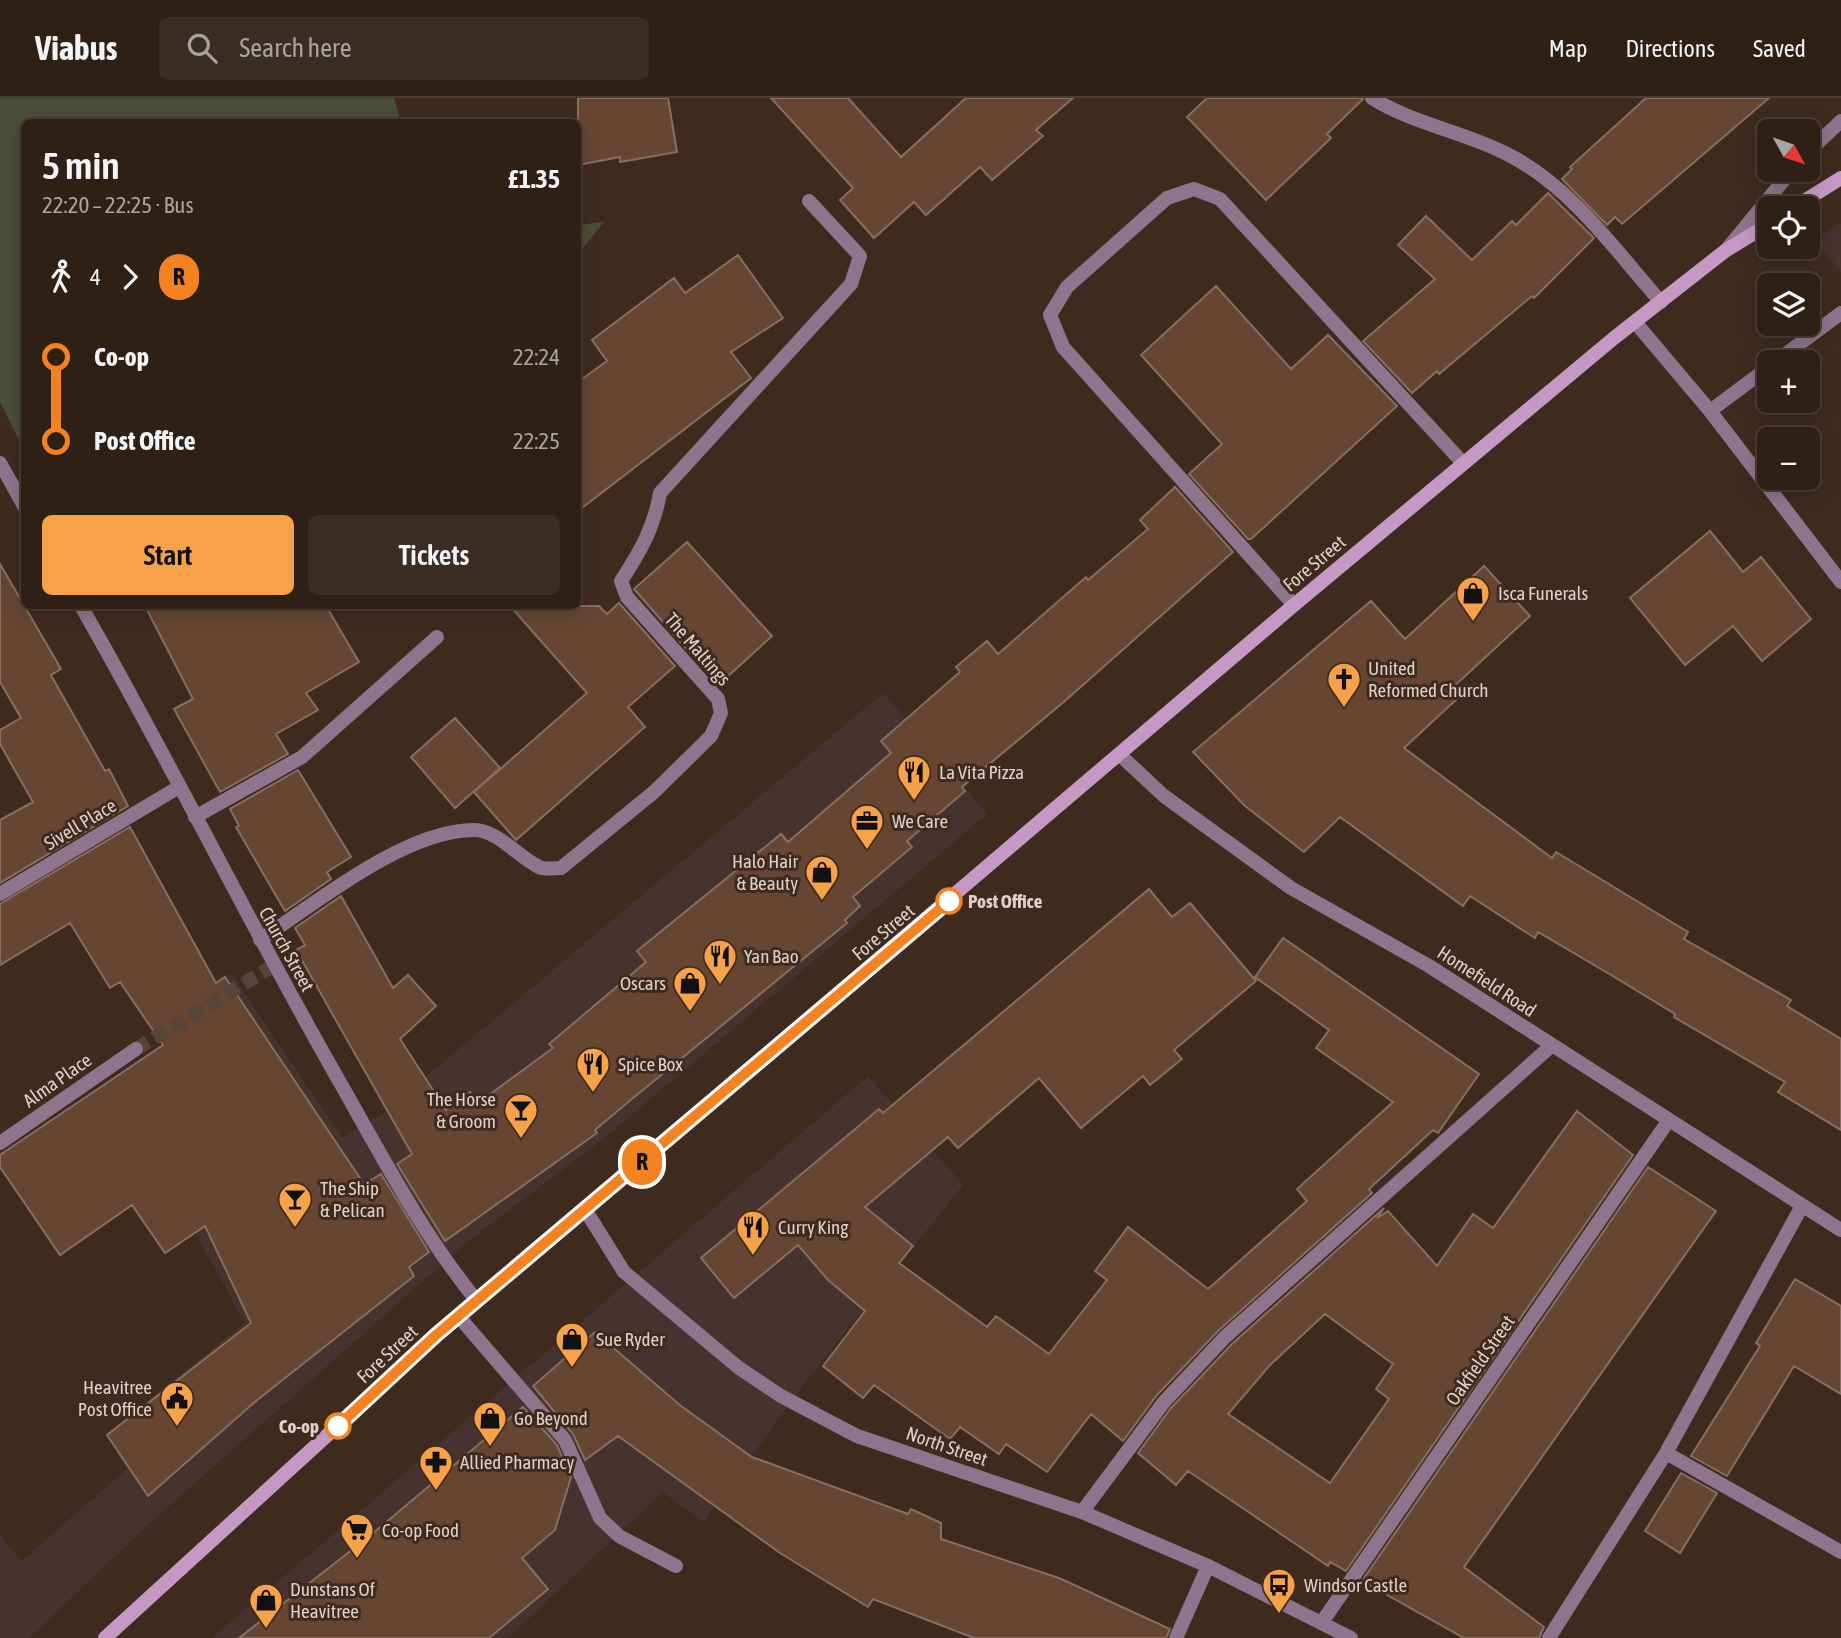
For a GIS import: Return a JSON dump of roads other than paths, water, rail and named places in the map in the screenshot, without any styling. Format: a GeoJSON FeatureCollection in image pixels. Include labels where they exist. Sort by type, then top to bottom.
{"type":"FeatureCollection","features":[{"type":"Feature","properties":{"kind":"main road"},"geometry":{"type":"LineString","coordinates":[[1812,196],[1841,178]]}},
{"type":"Feature","properties":{"kind":"main road","name":"Fore Street"},"geometry":{"type":"LineString","coordinates":[[105,1638],[477,1301],[1463,463],[1635,322],[1725,251],[1757,231]]}},
{"type":"Feature","properties":{"kind":"street"},"geometry":{"type":"LineString","coordinates":[[1372,98],[1396,113],[1509,155],[1552,180],[1661,302]]}},
{"type":"Feature","properties":{"kind":"street"},"geometry":{"type":"LineString","coordinates":[[1820,141],[1841,121]]}},
{"type":"Feature","properties":{"kind":"street"},"geometry":{"type":"LineString","coordinates":[[1725,251],[1782,182]]}},
{"type":"Feature","properties":{"kind":"street"},"geometry":{"type":"LineString","coordinates":[[1294,605],[1063,347],[1050,314],[1067,287],[1167,198],[1194,189],[1220,199],[1463,463]]}},
{"type":"Feature","properties":{"kind":"street","name":"The Maltings"},"geometry":{"type":"LineString","coordinates":[[260,940],[394,852],[432,837],[476,830],[498,840],[541,868],[561,869],[654,792],[711,736],[721,713],[718,699],[627,597],[621,581],[646,542],[660,492],[851,284],[860,256],[809,201]]}},
{"type":"Feature","properties":{"kind":"street"},"geometry":{"type":"LineString","coordinates":[[1791,350],[1841,313]]}},
{"type":"Feature","properties":{"kind":"street"},"geometry":{"type":"LineString","coordinates":[[1635,322],[1710,411],[1841,582]]}},
{"type":"Feature","properties":{"kind":"street"},"geometry":{"type":"LineString","coordinates":[[1710,411],[1757,376]]}},
{"type":"Feature","properties":{"kind":"street"},"geometry":{"type":"LineString","coordinates":[[0,464],[21,501]]}},
{"type":"Feature","properties":{"kind":"street","name":"Church Street"},"geometry":{"type":"LineString","coordinates":[[83,609],[274,966],[416,1216],[448,1265],[477,1301]]}},
{"type":"Feature","properties":{"kind":"street"},"geometry":{"type":"LineString","coordinates":[[195,817],[302,757],[436,638]]}},
{"type":"Feature","properties":{"kind":"street","name":"Homefield Road"},"geometry":{"type":"LineString","coordinates":[[1121,755],[1164,796],[1291,888],[1429,966],[1841,1230]]}},
{"type":"Feature","properties":{"kind":"street","name":"Sivell Place"},"geometry":{"type":"LineString","coordinates":[[0,894],[179,787]]}},
{"type":"Feature","properties":{"kind":"street"},"geometry":{"type":"LineString","coordinates":[[1082,1512],[1164,1402],[1226,1337],[1551,1046]]}},
{"type":"Feature","properties":{"kind":"street","name":"Alma Place"},"geometry":{"type":"LineString","coordinates":[[0,1143],[136,1049]]}},
{"type":"Feature","properties":{"kind":"street","name":"Oakfield Street"},"geometry":{"type":"LineString","coordinates":[[1322,1622],[1669,1120]]}},
{"type":"Feature","properties":{"kind":"street"},"geometry":{"type":"LineString","coordinates":[[1549,1638],[1665,1453],[1802,1206]]}},
{"type":"Feature","properties":{"kind":"street","name":"North Street"},"geometry":{"type":"LineString","coordinates":[[586,1211],[624,1272],[738,1368],[781,1396],[858,1436],[1082,1512],[1208,1566],[1351,1638]]}},
{"type":"Feature","properties":{"kind":"street"},"geometry":{"type":"LineString","coordinates":[[459,1317],[565,1440],[600,1518],[619,1536],[676,1566]]}},
{"type":"Feature","properties":{"kind":"street"},"geometry":{"type":"LineString","coordinates":[[1665,1453],[1841,1552]]}},
{"type":"Feature","properties":{"kind":"street"},"geometry":{"type":"LineString","coordinates":[[1176,1638],[1208,1566]]}},
{"type":"Feature","properties":{"kind":"tunnel"},"geometry":{"type":"LineString","coordinates":[[136,1049],[273,966]]}},
{"type":"Feature","properties":{"kind":"place","name":"Isca Funerals"},"geometry":{"type":"Point","coordinates":[1473,623]}},
{"type":"Feature","properties":{"kind":"place","name":"United Reformed Church"},"geometry":{"type":"Point","coordinates":[1344,709]}},
{"type":"Feature","properties":{"kind":"place","name":"La Vita Pizza"},"geometry":{"type":"Point","coordinates":[914,802]}},
{"type":"Feature","properties":{"kind":"place","name":"We Care"},"geometry":{"type":"Point","coordinates":[867,851]}},
{"type":"Feature","properties":{"kind":"place","name":"Post Office"},"geometry":{"type":"Point","coordinates":[949,901]}},
{"type":"Feature","properties":{"kind":"place","name":"Halo Hair & Beauty"},"geometry":{"type":"Point","coordinates":[822,902]}},
{"type":"Feature","properties":{"kind":"place","name":"Yan Bao"},"geometry":{"type":"Point","coordinates":[720,986]}},
{"type":"Feature","properties":{"kind":"place","name":"Oscars"},"geometry":{"type":"Point","coordinates":[690,1013]}},
{"type":"Feature","properties":{"kind":"place","name":"Spice Box"},"geometry":{"type":"Point","coordinates":[593,1094]}},
{"type":"Feature","properties":{"kind":"place","name":"The Horse & Groom"},"geometry":{"type":"Point","coordinates":[521,1140]}},
{"type":"Feature","properties":{"kind":"place","name":"The Ship & Pelican"},"geometry":{"type":"Point","coordinates":[295,1229]}},
{"type":"Feature","properties":{"kind":"place","name":"Curry King"},"geometry":{"type":"Point","coordinates":[753,1257]}},
{"type":"Feature","properties":{"kind":"place","name":"Sue Ryder"},"geometry":{"type":"Point","coordinates":[572,1369]}},
{"type":"Feature","properties":{"kind":"place","name":"Co-op"},"geometry":{"type":"Point","coordinates":[338,1426]}},
{"type":"Feature","properties":{"kind":"place","name":"Heavitree Post Office"},"geometry":{"type":"Point","coordinates":[177,1428]}},
{"type":"Feature","properties":{"kind":"place","name":"Go Beyond"},"geometry":{"type":"Point","coordinates":[490,1448]}},
{"type":"Feature","properties":{"kind":"place","name":"Allied Pharmacy"},"geometry":{"type":"Point","coordinates":[436,1492]}},
{"type":"Feature","properties":{"kind":"place","name":"Co-op Food"},"geometry":{"type":"Point","coordinates":[357,1560]}},
{"type":"Feature","properties":{"kind":"place","name":"Windsor Castle"},"geometry":{"type":"Point","coordinates":[1279,1615]}},
{"type":"Feature","properties":{"kind":"place","name":"Dunstans Of Heavitree"},"geometry":{"type":"Point","coordinates":[266,1630]}}]}
